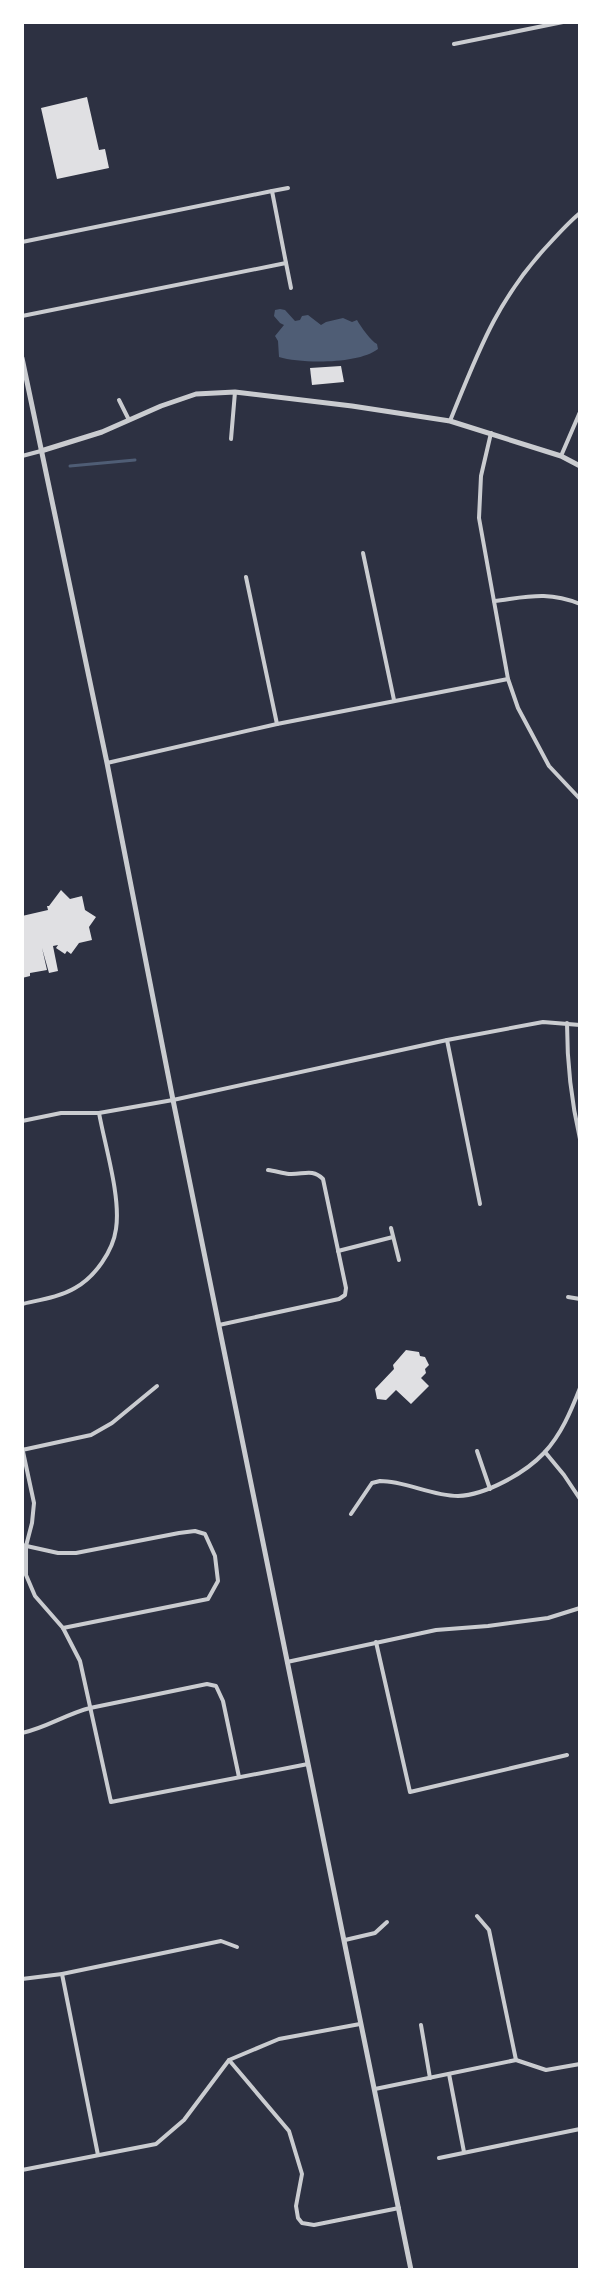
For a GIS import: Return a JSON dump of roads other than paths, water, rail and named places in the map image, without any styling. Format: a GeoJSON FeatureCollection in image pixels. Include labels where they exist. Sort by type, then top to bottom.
{"type":"FeatureCollection","features":[{"type":"Feature","properties":{"kind":"street"},"geometry":{"type":"LineString","coordinates":[[454,44],[563,22]]}},
{"type":"Feature","properties":{"kind":"street"},"geometry":{"type":"LineString","coordinates":[[22,242],[288,188]]}},
{"type":"Feature","properties":{"kind":"street"},"geometry":{"type":"LineString","coordinates":[[272,191],[291,288]]}},
{"type":"Feature","properties":{"kind":"street"},"geometry":{"type":"LineString","coordinates":[[450,421],[483,339],[505,299],[530,264],[580,213]]}},
{"type":"Feature","properties":{"kind":"street"},"geometry":{"type":"LineString","coordinates":[[22,316],[286,263]]}},
{"type":"Feature","properties":{"kind":"street"},"geometry":{"type":"LineString","coordinates":[[22,358],[107,763],[411,2270]]}},
{"type":"Feature","properties":{"kind":"street"},"geometry":{"type":"LineString","coordinates":[[231,439],[235,392]]}},
{"type":"Feature","properties":{"kind":"street"},"geometry":{"type":"LineString","coordinates":[[22,456],[102,432],[196,394],[235,392],[450,421],[561,456],[580,466]]}},
{"type":"Feature","properties":{"kind":"street"},"geometry":{"type":"LineString","coordinates":[[119,400],[129,420]]}},
{"type":"Feature","properties":{"kind":"street"},"geometry":{"type":"LineString","coordinates":[[561,456],[580,412]]}},
{"type":"Feature","properties":{"kind":"street"},"geometry":{"type":"LineString","coordinates":[[491,433],[481,476],[479,518],[508,679],[518,708],[549,766],[580,799]]}},
{"type":"Feature","properties":{"kind":"street"},"geometry":{"type":"LineString","coordinates":[[363,553],[394,700]]}},
{"type":"Feature","properties":{"kind":"street"},"geometry":{"type":"LineString","coordinates":[[246,577],[277,724]]}},
{"type":"Feature","properties":{"kind":"street"},"geometry":{"type":"LineString","coordinates":[[494,601],[541,595],[580,604]]}},
{"type":"Feature","properties":{"kind":"street"},"geometry":{"type":"LineString","coordinates":[[107,763],[277,724],[508,679]]}},
{"type":"Feature","properties":{"kind":"street"},"geometry":{"type":"LineString","coordinates":[[22,1121],[61,1113],[99,1113],[173,1100],[543,1022],[580,1025]]}},
{"type":"Feature","properties":{"kind":"street"},"geometry":{"type":"LineString","coordinates":[[567,1023],[571,1099],[580,1139]]}},
{"type":"Feature","properties":{"kind":"street"},"geometry":{"type":"LineString","coordinates":[[447,1040],[480,1204]]}},
{"type":"Feature","properties":{"kind":"street"},"geometry":{"type":"LineString","coordinates":[[22,1304],[74,1289],[92,1276],[116,1230],[116,1204],[99,1113]]}},
{"type":"Feature","properties":{"kind":"street"},"geometry":{"type":"LineString","coordinates":[[219,1325],[339,1299],[345,1295],[323,1179],[309,1172],[293,1175],[268,1170]]}},
{"type":"Feature","properties":{"kind":"street"},"geometry":{"type":"LineString","coordinates":[[391,1228],[399,1260]]}},
{"type":"Feature","properties":{"kind":"street"},"geometry":{"type":"LineString","coordinates":[[338,1251],[393,1237]]}},
{"type":"Feature","properties":{"kind":"street"},"geometry":{"type":"LineString","coordinates":[[568,1297],[580,1299]]}},
{"type":"Feature","properties":{"kind":"street"},"geometry":{"type":"LineString","coordinates":[[157,1386],[112,1423],[91,1435],[22,1449],[34,1503],[32,1523],[24,1545],[26,1575],[35,1596],[63,1628],[80,1661],[111,1802],[308,1764]]}},
{"type":"Feature","properties":{"kind":"street"},"geometry":{"type":"LineString","coordinates":[[351,1514],[372,1483],[380,1481],[458,1496],[490,1489],[520,1472],[545,1452],[569,1417],[580,1388]]}},
{"type":"Feature","properties":{"kind":"street"},"geometry":{"type":"LineString","coordinates":[[477,1451],[490,1489]]}},
{"type":"Feature","properties":{"kind":"street"},"geometry":{"type":"LineString","coordinates":[[545,1452],[580,1499]]}},
{"type":"Feature","properties":{"kind":"street"},"geometry":{"type":"LineString","coordinates":[[24,1545],[58,1553],[76,1553],[179,1533],[195,1531],[205,1534],[215,1556],[218,1581],[208,1599],[63,1628]]}},
{"type":"Feature","properties":{"kind":"street"},"geometry":{"type":"LineString","coordinates":[[287,1662],[436,1630],[548,1618],[580,1608]]}},
{"type":"Feature","properties":{"kind":"street"},"geometry":{"type":"LineString","coordinates":[[376,1642],[410,1792],[567,1755]]}},
{"type":"Feature","properties":{"kind":"street"},"geometry":{"type":"LineString","coordinates":[[22,1733],[90,1708],[207,1684],[216,1686],[223,1701],[239,1777]]}},
{"type":"Feature","properties":{"kind":"street"},"geometry":{"type":"LineString","coordinates":[[477,1916],[489,1930],[516,2060]]}},
{"type":"Feature","properties":{"kind":"street"},"geometry":{"type":"LineString","coordinates":[[345,1940],[375,1933],[387,1922]]}},
{"type":"Feature","properties":{"kind":"street"},"geometry":{"type":"LineString","coordinates":[[22,1979],[62,1974],[221,1941],[237,1947]]}},
{"type":"Feature","properties":{"kind":"street"},"geometry":{"type":"LineString","coordinates":[[62,1974],[98,2155]]}},
{"type":"Feature","properties":{"kind":"street"},"geometry":{"type":"LineString","coordinates":[[22,2170],[156,2144],[184,2120],[229,2060],[279,2039],[363,2023]]}},
{"type":"Feature","properties":{"kind":"street"},"geometry":{"type":"LineString","coordinates":[[421,2025],[430,2078]]}},
{"type":"Feature","properties":{"kind":"street"},"geometry":{"type":"LineString","coordinates":[[229,2060],[289,2131],[302,2174],[296,2206],[302,2223],[314,2225],[399,2208]]}},
{"type":"Feature","properties":{"kind":"street"},"geometry":{"type":"LineString","coordinates":[[375,2089],[516,2060],[546,2070],[580,2064]]}},
{"type":"Feature","properties":{"kind":"street"},"geometry":{"type":"LineString","coordinates":[[449,2074],[464,2152]]}},
{"type":"Feature","properties":{"kind":"street"},"geometry":{"type":"LineString","coordinates":[[439,2158],[580,2129]]}},
{"type":"Feature","properties":{"kind":"water"},"geometry":{"type":"Polygon","coordinates":[[[280,309],[295,321],[308,315],[321,325],[343,318],[352,322],[357,320],[378,349],[358,358],[344,360],[302,361],[279,357],[275,336],[284,325],[274,316],[275,310],[280,309]]]}},
{"type":"Feature","properties":{"kind":"waterway"},"geometry":{"type":"LineString","coordinates":[[70,466],[135,460]]}}]}
